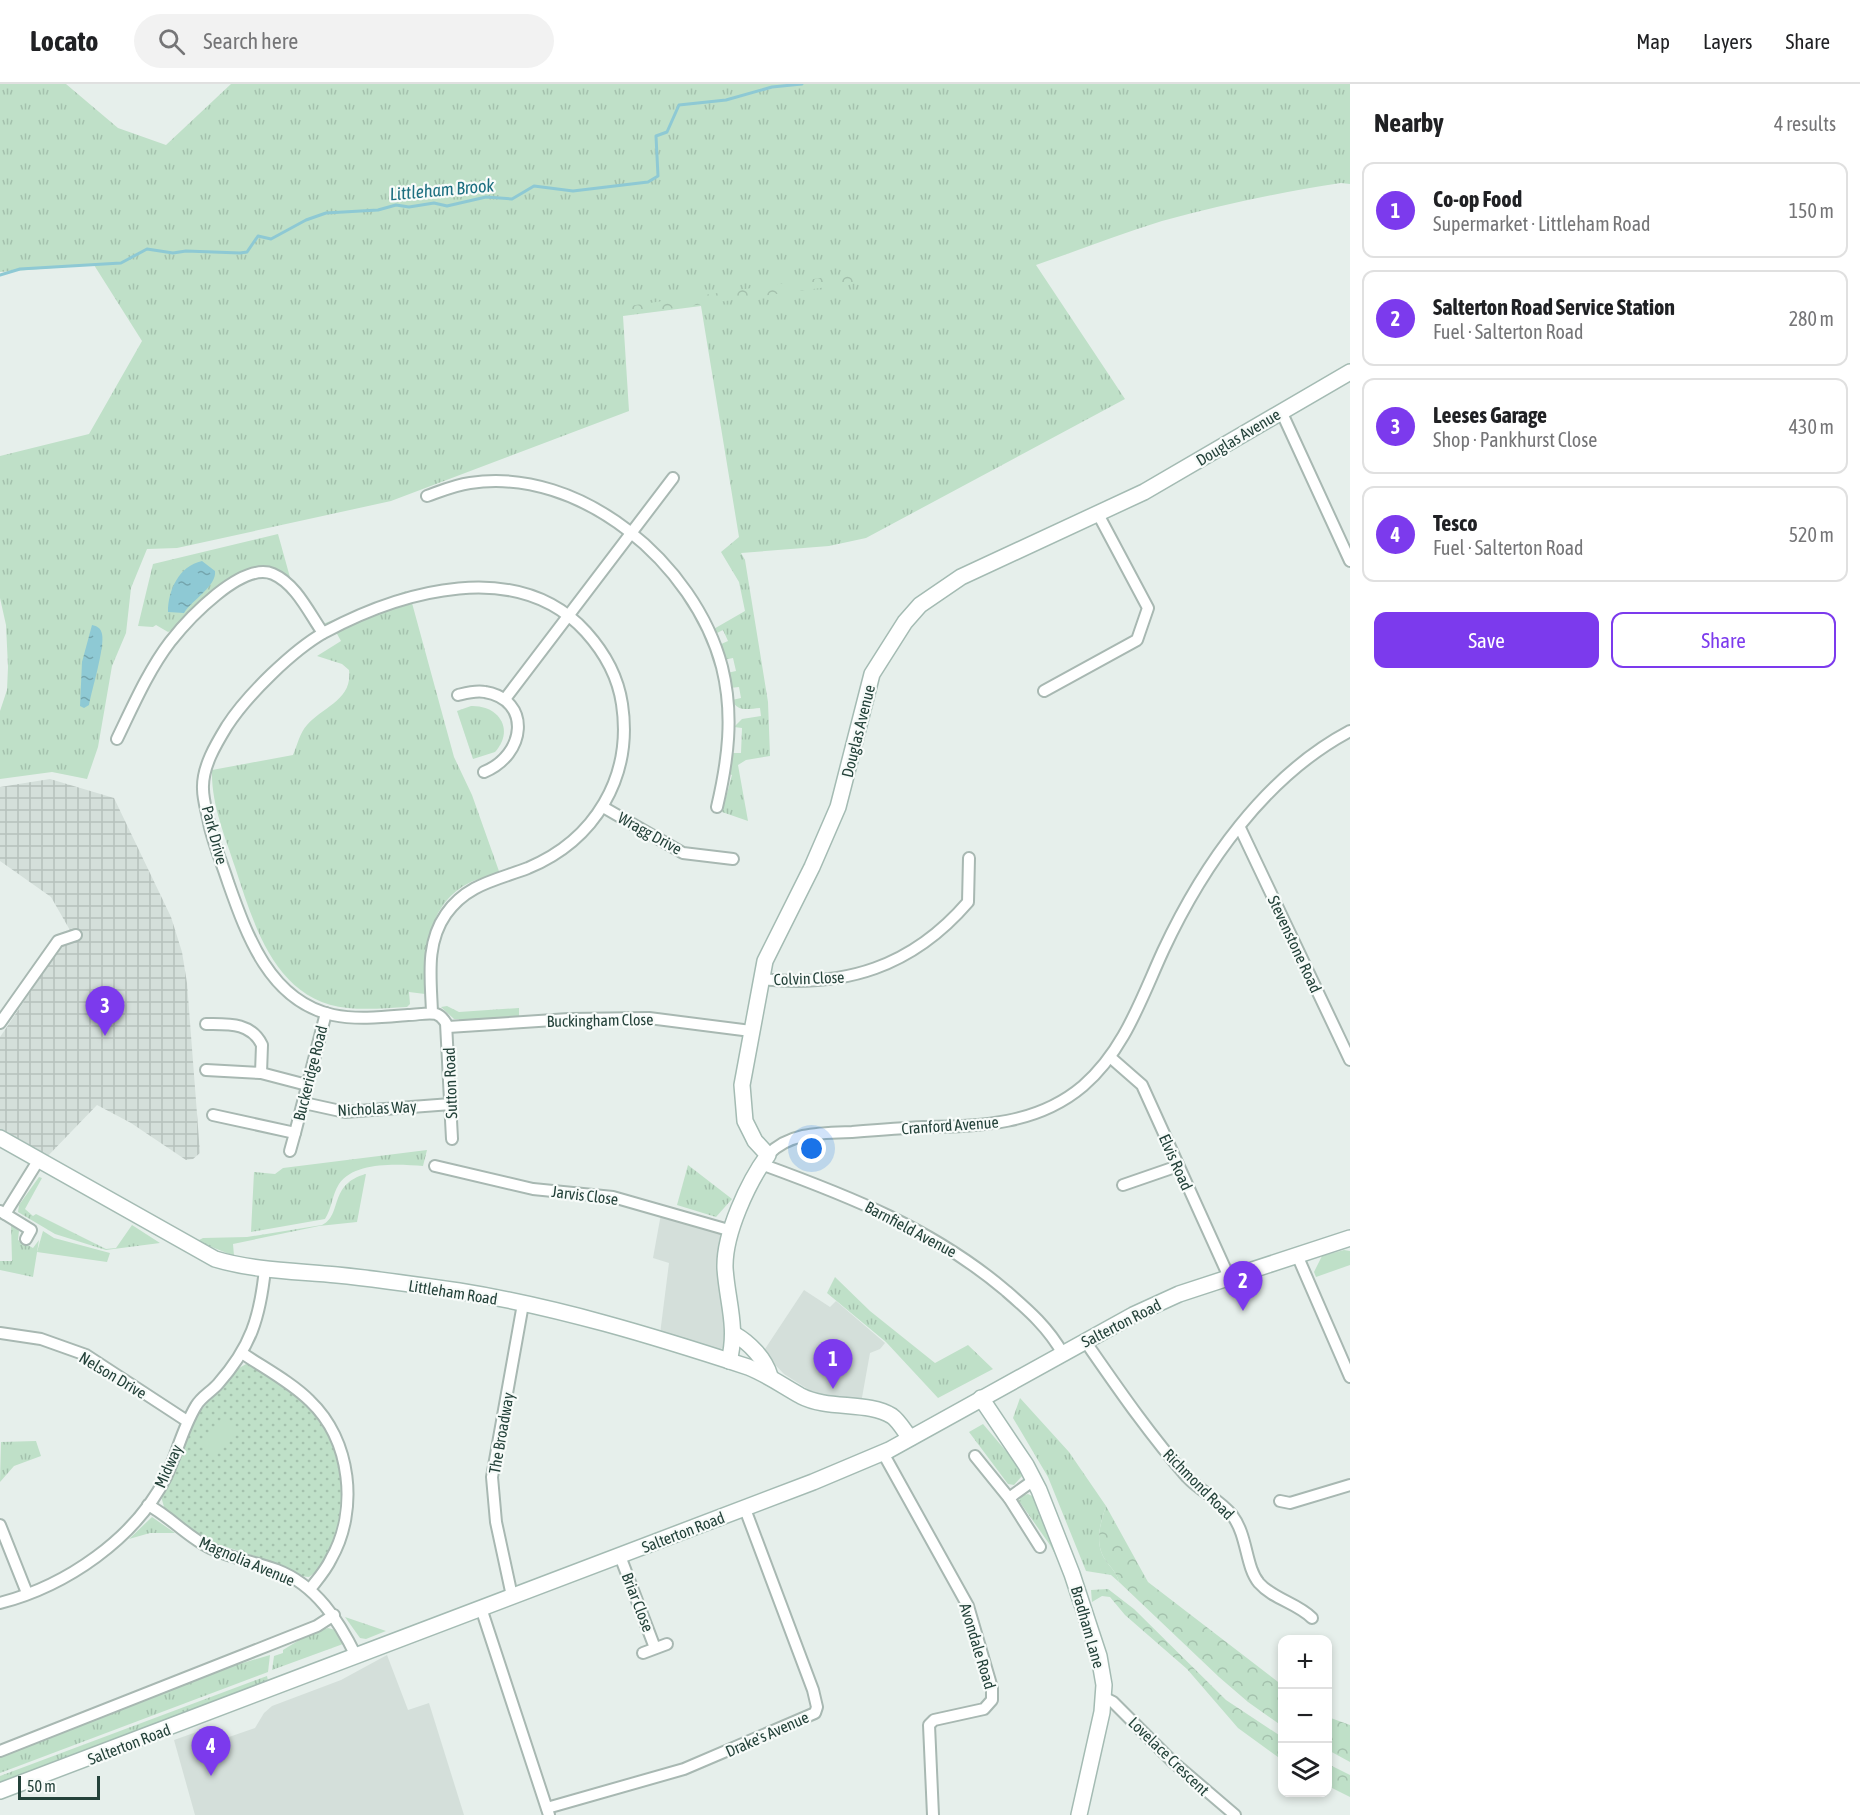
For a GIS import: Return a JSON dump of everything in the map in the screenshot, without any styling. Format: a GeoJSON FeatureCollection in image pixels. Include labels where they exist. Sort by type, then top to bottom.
{"type":"FeatureCollection","features":[{"type":"Feature","properties":{"kind":"street","name":"Douglas Avenue"},"geometry":{"type":"LineString","coordinates":[[765,1160],[745,1121],[742,1085],[761,979],[772,944],[812,867],[838,807],[872,674],[905,622],[920,605],[961,577],[1098,514],[1201,460],[1350,372]]}},
{"type":"Feature","properties":{"kind":"street"},"geometry":{"type":"LineString","coordinates":[[1281,411],[1350,561]]}},
{"type":"Feature","properties":{"kind":"street"},"geometry":{"type":"LineString","coordinates":[[505,699],[673,478]]}},
{"type":"Feature","properties":{"kind":"street"},"geometry":{"type":"LineString","coordinates":[[427,496],[472,483],[522,484],[566,496],[593,508],[632,532],[665,563],[705,622],[722,666],[730,716],[728,750],[717,807]]}},
{"type":"Feature","properties":{"kind":"street"},"geometry":{"type":"LineString","coordinates":[[1044,691],[1137,640],[1148,608],[1098,514]]}},
{"type":"Feature","properties":{"kind":"street"},"geometry":{"type":"LineString","coordinates":[[117,739],[139,691],[171,641],[235,580],[250,573],[261,572],[271,573],[288,582],[323,633]]}},
{"type":"Feature","properties":{"kind":"street","name":"Park Drive"},"geometry":{"type":"LineString","coordinates":[[485,586],[508,589],[536,597],[569,615],[602,652],[620,693],[625,734],[623,753],[612,791],[603,807],[584,832],[563,849],[542,862],[475,886],[446,914],[430,952],[432,1013],[348,1017],[326,1013],[307,1004],[285,989],[258,956],[240,915],[211,831],[202,788],[215,746],[239,709],[269,676],[323,633],[374,610],[415,597],[448,589],[485,586]]}},
{"type":"Feature","properties":{"kind":"street"},"geometry":{"type":"LineString","coordinates":[[458,695],[486,692],[505,699],[517,720],[516,743],[513,750],[501,763],[484,772]]}},
{"type":"Feature","properties":{"kind":"street","name":"Cranford Avenue"},"geometry":{"type":"LineString","coordinates":[[765,1160],[777,1146],[801,1136],[921,1127],[968,1127],[1011,1121],[1036,1114],[1082,1086],[1110,1057],[1131,1023],[1178,921],[1208,872],[1240,828],[1280,779],[1308,756],[1350,731]]}},
{"type":"Feature","properties":{"kind":"street","name":"Wragg Drive"},"geometry":{"type":"LineString","coordinates":[[603,807],[683,854],[733,859]]}},
{"type":"Feature","properties":{"kind":"street","name":"Stevenstone Road"},"geometry":{"type":"LineString","coordinates":[[1240,828],[1350,1060]]}},
{"type":"Feature","properties":{"kind":"street","name":"Colvin Close"},"geometry":{"type":"LineString","coordinates":[[761,979],[800,981],[853,976],[883,967],[922,945],[968,902],[969,858]]}},
{"type":"Feature","properties":{"kind":"street"},"geometry":{"type":"LineString","coordinates":[[0,1023],[58,941],[76,935]]}},
{"type":"Feature","properties":{"kind":"street","name":"Buckeridge Road"},"geometry":{"type":"LineString","coordinates":[[290,1151],[326,1013]]}},
{"type":"Feature","properties":{"kind":"street"},"geometry":{"type":"LineString","coordinates":[[432,1013],[442,1017],[448,1027]]}},
{"type":"Feature","properties":{"kind":"street","name":"Buckingham Close"},"geometry":{"type":"LineString","coordinates":[[448,1027],[569,1019],[649,1018],[751,1031]]}},
{"type":"Feature","properties":{"kind":"street"},"geometry":{"type":"LineString","coordinates":[[206,1024],[241,1025],[254,1035],[262,1045],[261,1073]]}},
{"type":"Feature","properties":{"kind":"street","name":"Sutton Road"},"geometry":{"type":"LineString","coordinates":[[448,1027],[452,1139]]}},
{"type":"Feature","properties":{"kind":"street","name":"Elvis Road"},"geometry":{"type":"LineString","coordinates":[[1110,1057],[1142,1085],[1229,1277]]}},
{"type":"Feature","properties":{"kind":"street"},"geometry":{"type":"LineString","coordinates":[[206,1070],[261,1073],[307,1085]]}},
{"type":"Feature","properties":{"kind":"street","name":"Nicholas Way"},"geometry":{"type":"LineString","coordinates":[[304,1103],[345,1112],[451,1104]]}},
{"type":"Feature","properties":{"kind":"street","name":"Buckeridge Road"},"geometry":{"type":"LineString","coordinates":[[213,1115],[295,1133]]}},
{"type":"Feature","properties":{"kind":"street","name":"Littleham Road"},"geometry":{"type":"LineString","coordinates":[[0,1138],[215,1259],[236,1265],[398,1283],[523,1304],[537,1304],[729,1361],[770,1376],[802,1396],[894,1417],[910,1438]]}},
{"type":"Feature","properties":{"kind":"street"},"geometry":{"type":"LineString","coordinates":[[729,1361],[734,1334],[725,1268],[726,1255],[732,1231],[756,1171],[765,1160]]}},
{"type":"Feature","properties":{"kind":"street","name":"Barnfield Avenue"},"geometry":{"type":"LineString","coordinates":[[765,1160],[924,1232],[958,1253],[1042,1322],[1063,1354]]}},
{"type":"Feature","properties":{"kind":"street"},"geometry":{"type":"LineString","coordinates":[[26,1239],[31,1230],[2,1213],[38,1161]]}},
{"type":"Feature","properties":{"kind":"street","name":"Jarvis Close"},"geometry":{"type":"LineString","coordinates":[[435,1166],[533,1189],[614,1197],[732,1231]]}},
{"type":"Feature","properties":{"kind":"street"},"geometry":{"type":"LineString","coordinates":[[1124,1185],[1178,1166]]}},
{"type":"Feature","properties":{"kind":"street","name":"Salterton Road"},"geometry":{"type":"LineString","coordinates":[[0,1791],[745,1509],[883,1453],[1085,1341],[1170,1298],[1350,1238]]}},
{"type":"Feature","properties":{"kind":"street"},"geometry":{"type":"LineString","coordinates":[[1297,1254],[1347,1362],[1350,1377]]}},
{"type":"Feature","properties":{"kind":"street","name":"Midway"},"geometry":{"type":"LineString","coordinates":[[0,1603],[60,1579],[110,1546],[148,1505],[165,1478],[187,1421],[199,1401],[218,1384],[242,1353],[256,1324],[265,1269]]}},
{"type":"Feature","properties":{"kind":"street","name":"The Broadway"},"geometry":{"type":"LineString","coordinates":[[512,1596],[499,1542],[492,1477],[523,1304]]}},
{"type":"Feature","properties":{"kind":"street","name":"Nelson Drive"},"geometry":{"type":"LineString","coordinates":[[0,1333],[41,1339],[86,1355],[187,1421]]}},
{"type":"Feature","properties":{"kind":"street"},"geometry":{"type":"LineString","coordinates":[[734,1334],[753,1348],[767,1367],[770,1376]]}},
{"type":"Feature","properties":{"kind":"street","name":"Richmond Road"},"geometry":{"type":"LineString","coordinates":[[1085,1341],[1143,1424],[1181,1469],[1198,1488],[1217,1499],[1232,1515],[1243,1533],[1258,1581],[1267,1590],[1303,1610],[1312,1618]]}},
{"type":"Feature","properties":{"kind":"street"},"geometry":{"type":"LineString","coordinates":[[242,1353],[311,1401],[329,1424],[341,1449],[347,1489],[343,1528],[331,1561],[310,1589]]}},
{"type":"Feature","properties":{"kind":"street","name":"Bradham Lane"},"geometry":{"type":"LineString","coordinates":[[981,1398],[1034,1480],[1089,1622],[1099,1656],[1103,1697],[1079,1815]]}},
{"type":"Feature","properties":{"kind":"street","name":"Avondale Road"},"geometry":{"type":"LineString","coordinates":[[883,1453],[968,1606],[992,1689],[992,1700],[984,1709],[934,1720],[929,1725],[933,1815]]}},
{"type":"Feature","properties":{"kind":"street"},"geometry":{"type":"LineString","coordinates":[[975,1456],[1009,1498],[1040,1546]]}},
{"type":"Feature","properties":{"kind":"street"},"geometry":{"type":"LineString","coordinates":[[1009,1498],[1034,1480]]}},
{"type":"Feature","properties":{"kind":"street"},"geometry":{"type":"LineString","coordinates":[[1280,1501],[1290,1503],[1350,1485]]}},
{"type":"Feature","properties":{"kind":"street","name":"Magnolia Avenue"},"geometry":{"type":"LineString","coordinates":[[148,1505],[200,1543],[227,1555],[280,1571],[310,1589],[334,1615],[357,1656]]}},
{"type":"Feature","properties":{"kind":"street","name":"Drake's Avenue"},"geometry":{"type":"LineString","coordinates":[[481,1608],[548,1811],[684,1769],[815,1713],[817,1707],[813,1690],[745,1509]]}},
{"type":"Feature","properties":{"kind":"street"},"geometry":{"type":"LineString","coordinates":[[0,1525],[27,1593]]}},
{"type":"Feature","properties":{"kind":"street","name":"Briar Close"},"geometry":{"type":"LineString","coordinates":[[620,1556],[655,1648]]}},
{"type":"Feature","properties":{"kind":"street"},"geometry":{"type":"LineString","coordinates":[[0,1750],[269,1646],[317,1626],[334,1615]]}},
{"type":"Feature","properties":{"kind":"street","name":"Briar Close"},"geometry":{"type":"LineString","coordinates":[[643,1653],[667,1644]]}},
{"type":"Feature","properties":{"kind":"street","name":"Lovelace Crescent"},"geometry":{"type":"LineString","coordinates":[[1103,1697],[1113,1702],[1173,1762],[1235,1815]]}},
{"type":"Feature","properties":{"kind":"shaded area"},"geometry":{"type":"Polygon","coordinates":[[[50,779],[114,798],[171,917],[182,952],[187,983],[200,1153],[193,1159],[186,1160],[131,1123],[97,1105],[44,1160],[0,1130],[0,1037],[71,932],[51,897],[0,861],[0,787],[50,779]]]}},
{"type":"Feature","properties":{"kind":"shaded area"},"geometry":{"type":"Polygon","coordinates":[[[661,1214],[725,1234],[729,1342],[720,1350],[660,1334],[669,1263],[653,1258],[661,1214]]]}},
{"type":"Feature","properties":{"kind":"shaded area"},"geometry":{"type":"Polygon","coordinates":[[[804,1290],[830,1307],[836,1301],[885,1343],[880,1349],[870,1353],[861,1403],[817,1395],[784,1374],[763,1352],[804,1290]]]}},
{"type":"Feature","properties":{"kind":"shaded area"},"geometry":{"type":"Polygon","coordinates":[[[387,1655],[408,1710],[429,1703],[464,1815],[195,1815],[174,1740],[205,1729],[221,1731],[229,1737],[255,1728],[264,1713],[272,1706],[341,1680],[387,1655]]]}},
{"type":"Feature","properties":{"kind":"green space"},"geometry":{"type":"Polygon","coordinates":[[[0,84],[66,84],[118,128],[166,145],[231,84],[1350,84],[1350,184],[1341,183],[1296,190],[1184,215],[1130,231],[1036,265],[1125,399],[866,538],[829,546],[741,553],[745,560],[768,702],[770,756],[746,760],[738,765],[748,821],[722,812],[732,775],[729,774],[732,753],[741,753],[742,728],[734,727],[742,719],[761,716],[760,708],[743,709],[734,704],[732,700],[741,698],[739,687],[730,688],[727,673],[736,671],[733,658],[723,660],[719,645],[728,641],[723,630],[715,634],[712,630],[745,611],[739,582],[721,552],[739,537],[701,306],[623,316],[629,411],[391,501],[177,548],[147,549],[131,588],[126,633],[112,666],[98,747],[87,779],[52,772],[0,779],[0,711],[7,690],[8,667],[6,625],[0,598],[0,456],[89,434],[142,341],[94,265],[0,272],[0,84]]]}},
{"type":"Feature","properties":{"kind":"green space"},"geometry":{"type":"Polygon","coordinates":[[[862,272],[864,282],[623,315],[622,307],[862,272]]]}},
{"type":"Feature","properties":{"kind":"green space"},"geometry":{"type":"Polygon","coordinates":[[[278,534],[291,581],[259,567],[227,581],[186,621],[168,632],[156,625],[153,627],[138,626],[153,564],[278,534]]]}},
{"type":"Feature","properties":{"kind":"green space"},"geometry":{"type":"Polygon","coordinates":[[[406,591],[412,603],[454,757],[472,795],[500,874],[469,883],[444,903],[436,917],[427,946],[425,994],[409,992],[410,1004],[407,1007],[348,1008],[323,1002],[302,991],[285,976],[271,957],[250,913],[223,832],[216,807],[212,770],[293,755],[305,728],[341,696],[349,680],[349,670],[342,664],[317,656],[341,641],[336,632],[323,624],[406,591]]]}},
{"type":"Feature","properties":{"kind":"green space"},"geometry":{"type":"Polygon","coordinates":[[[471,706],[481,707],[496,714],[504,728],[501,744],[495,752],[473,759],[457,711],[471,706]]]}},
{"type":"Feature","properties":{"kind":"green space"},"geometry":{"type":"Polygon","coordinates":[[[447,1006],[459,1012],[519,1008],[519,1019],[459,1022],[459,1019],[454,1019],[441,1007],[447,1006]]]}},
{"type":"Feature","properties":{"kind":"green space"},"geometry":{"type":"Polygon","coordinates":[[[427,1150],[423,1166],[378,1166],[355,1171],[346,1177],[337,1188],[325,1219],[251,1232],[254,1172],[275,1174],[283,1168],[427,1150]]]}},
{"type":"Feature","properties":{"kind":"green space"},"geometry":{"type":"Polygon","coordinates":[[[688,1165],[732,1199],[716,1217],[677,1205],[688,1165]]]}},
{"type":"Feature","properties":{"kind":"green space"},"geometry":{"type":"Polygon","coordinates":[[[366,1174],[357,1222],[319,1226],[233,1244],[234,1256],[197,1241],[203,1238],[247,1237],[322,1225],[332,1214],[346,1185],[366,1174]]]}},
{"type":"Feature","properties":{"kind":"green space"},"geometry":{"type":"Polygon","coordinates":[[[39,1177],[42,1178],[25,1209],[33,1216],[36,1214],[106,1249],[116,1248],[132,1225],[160,1243],[106,1250],[55,1234],[18,1212],[19,1205],[39,1177]]]}},
{"type":"Feature","properties":{"kind":"green space"},"geometry":{"type":"Polygon","coordinates":[[[11,1224],[19,1231],[18,1240],[33,1248],[39,1240],[33,1277],[0,1270],[0,1261],[12,1261],[11,1224]]]}},
{"type":"Feature","properties":{"kind":"green space"},"geometry":{"type":"Polygon","coordinates":[[[43,1231],[54,1238],[110,1253],[107,1262],[37,1252],[43,1231]]]}},
{"type":"Feature","properties":{"kind":"green space"},"geometry":{"type":"Polygon","coordinates":[[[1344,1250],[1350,1251],[1350,1265],[1316,1277],[1314,1272],[1322,1256],[1344,1250]]]}},
{"type":"Feature","properties":{"kind":"green space"},"geometry":{"type":"Polygon","coordinates":[[[835,1277],[870,1311],[935,1363],[968,1345],[993,1369],[938,1398],[886,1342],[827,1293],[835,1277]]]}},
{"type":"Feature","properties":{"kind":"green space"},"geometry":{"type":"Polygon","coordinates":[[[246,1364],[253,1364],[312,1408],[328,1434],[335,1454],[342,1500],[340,1523],[334,1544],[324,1562],[309,1577],[299,1576],[282,1565],[217,1544],[188,1528],[164,1507],[161,1496],[187,1427],[234,1371],[246,1364]]]}},
{"type":"Feature","properties":{"kind":"green space"},"geometry":{"type":"Polygon","coordinates":[[[1020,1398],[1069,1452],[1106,1506],[1100,1527],[1100,1548],[1119,1582],[1111,1575],[1086,1571],[1048,1477],[1013,1418],[1020,1398]]]}},
{"type":"Feature","properties":{"kind":"green space"},"geometry":{"type":"Polygon","coordinates":[[[222,1418],[236,1429],[215,1455],[201,1443],[222,1418]]]}},
{"type":"Feature","properties":{"kind":"green space"},"geometry":{"type":"Polygon","coordinates":[[[983,1424],[1017,1464],[1022,1476],[1014,1485],[1008,1484],[969,1432],[983,1424]]]}},
{"type":"Feature","properties":{"kind":"green space"},"geometry":{"type":"Polygon","coordinates":[[[36,1441],[41,1456],[14,1466],[0,1482],[1,1442],[36,1441]]]}},
{"type":"Feature","properties":{"kind":"green space"},"geometry":{"type":"Polygon","coordinates":[[[1028,1494],[1034,1497],[1066,1575],[1050,1545],[1019,1501],[1021,1496],[1028,1494]]]}},
{"type":"Feature","properties":{"kind":"green space"},"geometry":{"type":"Polygon","coordinates":[[[1106,1506],[1148,1582],[1278,1682],[1278,1723],[1248,1702],[1219,1677],[1119,1582],[1102,1554],[1099,1541],[1106,1506]]]}},
{"type":"Feature","properties":{"kind":"green space"},"geometry":{"type":"Polygon","coordinates":[[[152,1517],[175,1533],[150,1533],[129,1539],[152,1517]]]}},
{"type":"Feature","properties":{"kind":"green space"},"geometry":{"type":"Polygon","coordinates":[[[1108,1589],[1134,1609],[1226,1700],[1278,1734],[1278,1757],[1238,1728],[1187,1669],[1125,1615],[1110,1597],[1102,1596],[1092,1602],[1091,1590],[1108,1589]]]}},
{"type":"Feature","properties":{"kind":"green space"},"geometry":{"type":"Polygon","coordinates":[[[345,1617],[386,1631],[366,1639],[360,1638],[345,1617]]]}},
{"type":"Feature","properties":{"kind":"green space"},"geometry":{"type":"Polygon","coordinates":[[[328,1628],[339,1631],[343,1644],[272,1670],[274,1656],[283,1653],[283,1650],[309,1634],[328,1628]]]}},
{"type":"Feature","properties":{"kind":"green space"},"geometry":{"type":"Polygon","coordinates":[[[270,1655],[268,1672],[0,1773],[0,1754],[219,1670],[270,1655]]]}},
{"type":"Feature","properties":{"kind":"green space"},"geometry":{"type":"Polygon","coordinates":[[[267,1676],[268,1681],[0,1784],[0,1776],[267,1676]]]}},
{"type":"Feature","properties":{"kind":"green space"},"geometry":{"type":"Polygon","coordinates":[[[1332,1718],[1350,1725],[1350,1762],[1332,1752],[1332,1718]]]}},
{"type":"Feature","properties":{"kind":"green space"},"geometry":{"type":"Polygon","coordinates":[[[1332,1766],[1350,1775],[1350,1797],[1332,1788],[1332,1766]]]}},
{"type":"Feature","properties":{"kind":"water"},"geometry":{"type":"Polygon","coordinates":[[[202,561],[215,571],[212,582],[184,613],[168,612],[170,595],[176,580],[187,568],[202,561]]]}},
{"type":"Feature","properties":{"kind":"water"},"geometry":{"type":"Polygon","coordinates":[[[92,625],[101,632],[102,648],[89,705],[84,708],[80,706],[82,662],[92,625]]]}},
{"type":"Feature","properties":{"kind":"waterway","name":"Littleham Brook"},"geometry":{"type":"LineString","coordinates":[[0,275],[20,269],[121,263],[147,249],[173,253],[186,251],[247,252],[258,236],[271,239],[306,220],[326,213],[378,210],[396,205],[409,207],[434,203],[447,206],[486,197],[512,199],[534,186],[573,191],[648,182],[658,176],[656,136],[667,132],[679,105],[726,100],[772,87],[802,84]]}},
{"type":"Feature","properties":{"kind":"place","name":"Leeses Garage"},"geometry":{"type":"Point","coordinates":[105,1036]}},
{"type":"Feature","properties":{"kind":"place","name":"Salterton Road Service Station"},"geometry":{"type":"Point","coordinates":[1243,1311]}},
{"type":"Feature","properties":{"kind":"place","name":"Co-op Food"},"geometry":{"type":"Point","coordinates":[833,1389]}},
{"type":"Feature","properties":{"kind":"place","name":"Tesco"},"geometry":{"type":"Point","coordinates":[211,1776]}}]}
